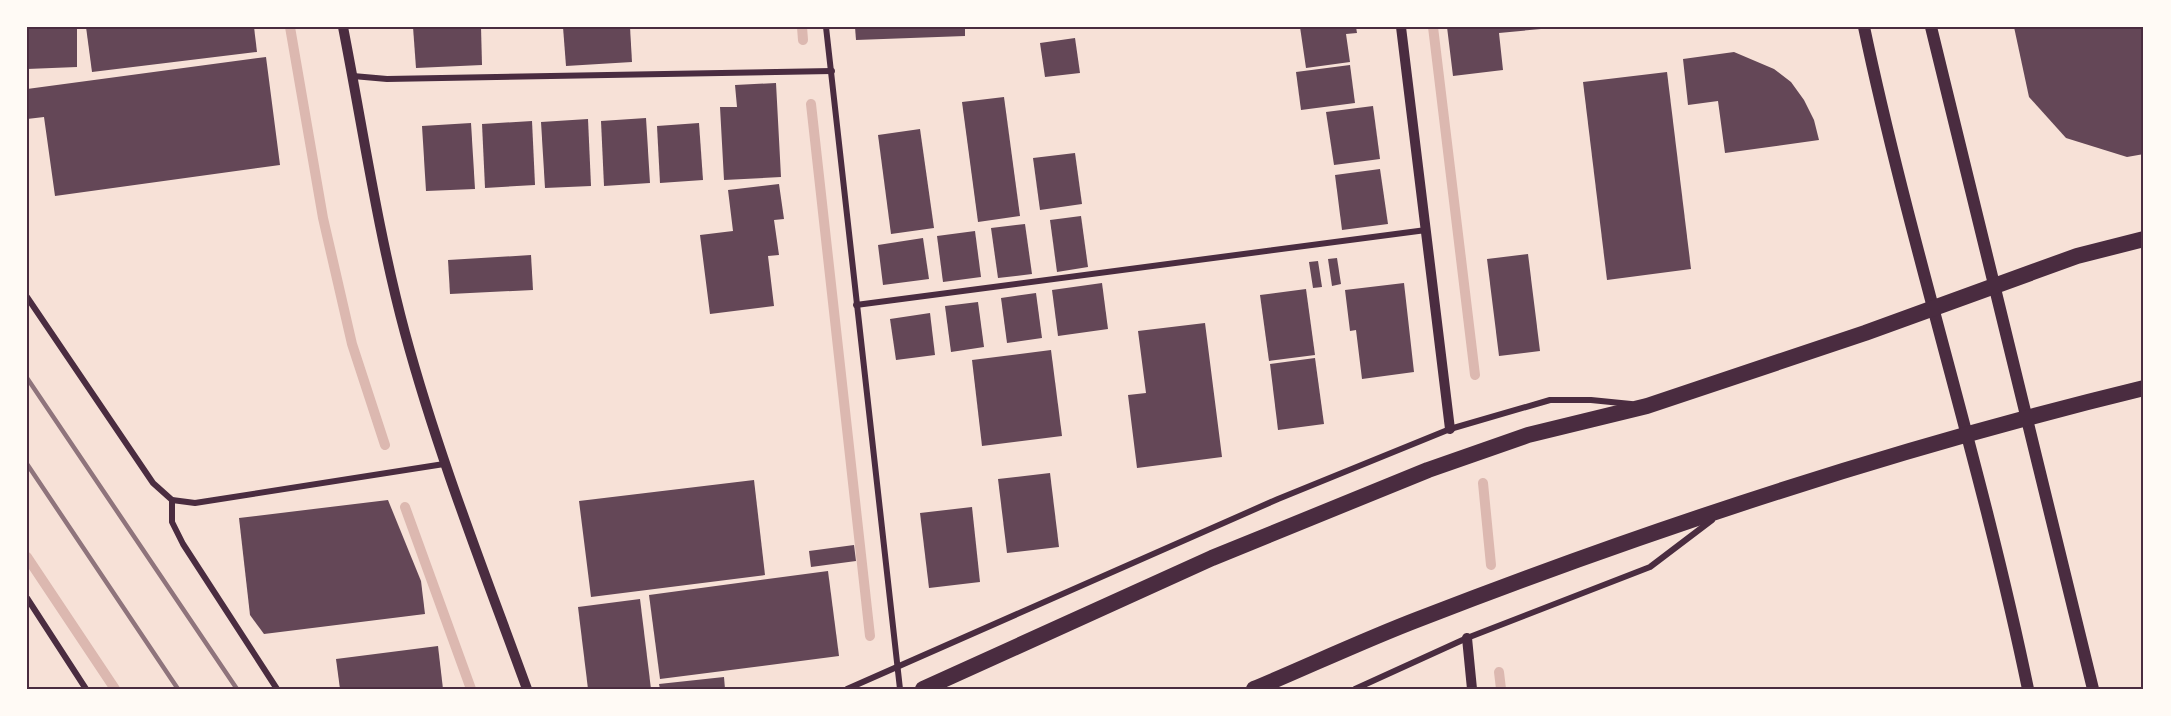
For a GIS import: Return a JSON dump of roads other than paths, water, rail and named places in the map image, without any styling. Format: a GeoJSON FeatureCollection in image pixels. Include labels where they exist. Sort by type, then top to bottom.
{"type":"FeatureCollection","features":[{"type":"Feature","properties":{"kind":"highway"},"geometry":{"type":"LineString","coordinates":[[923,689],[1212,558],[1428,470],[1528,435],[1647,406],[1932,309],[2077,256],[2144,239]]}},
{"type":"Feature","properties":{"kind":"highway"},"geometry":{"type":"LineString","coordinates":[[1254,689],[1417,620],[1575,560],[1732,505],[1887,456],[2144,388]]}},
{"type":"Feature","properties":{"kind":"main road"},"geometry":{"type":"LineString","coordinates":[[1864,27],[1898,179],[1966,435],[2028,689]]}},
{"type":"Feature","properties":{"kind":"main road"},"geometry":{"type":"LineString","coordinates":[[1931,27],[2093,689]]}},
{"type":"Feature","properties":{"kind":"street"},"geometry":{"type":"LineString","coordinates":[[343,27],[378,214],[405,332],[444,464],[527,689]]}},
{"type":"Feature","properties":{"kind":"street"},"geometry":{"type":"LineString","coordinates":[[826,27],[900,689]]}},
{"type":"Feature","properties":{"kind":"street"},"geometry":{"type":"LineString","coordinates":[[1401,27],[1450,429]]}},
{"type":"Feature","properties":{"kind":"street"},"geometry":{"type":"LineString","coordinates":[[353,76],[387,78],[832,71]]}},
{"type":"Feature","properties":{"kind":"street"},"geometry":{"type":"LineString","coordinates":[[856,305],[1427,230]]}},
{"type":"Feature","properties":{"kind":"street"},"geometry":{"type":"LineString","coordinates":[[27,297],[153,483],[172,500],[195,503],[444,464]]}},
{"type":"Feature","properties":{"kind":"street"},"geometry":{"type":"LineString","coordinates":[[847,689],[1278,500],[1450,429],[1550,400],[1591,399],[1647,406]]}},
{"type":"Feature","properties":{"kind":"street"},"geometry":{"type":"LineString","coordinates":[[172,500],[172,522],[183,544],[277,689]]}},
{"type":"Feature","properties":{"kind":"street"},"geometry":{"type":"LineString","coordinates":[[1355,689],[1467,638],[1650,567],[1732,505]]}},
{"type":"Feature","properties":{"kind":"street"},"geometry":{"type":"LineString","coordinates":[[27,598],[86,689]]}},
{"type":"Feature","properties":{"kind":"street"},"geometry":{"type":"LineString","coordinates":[[1467,638],[1472,689]]}},
{"type":"Feature","properties":{"kind":"waterway"},"geometry":{"type":"LineString","coordinates":[[290,27],[323,218],[352,344],[385,445]]}},
{"type":"Feature","properties":{"kind":"waterway"},"geometry":{"type":"LineString","coordinates":[[802,27],[803,40]]}},
{"type":"Feature","properties":{"kind":"waterway"},"geometry":{"type":"LineString","coordinates":[[1433,27],[1475,375]]}},
{"type":"Feature","properties":{"kind":"waterway"},"geometry":{"type":"LineString","coordinates":[[811,104],[870,636]]}},
{"type":"Feature","properties":{"kind":"waterway"},"geometry":{"type":"LineString","coordinates":[[1483,483],[1491,565]]}},
{"type":"Feature","properties":{"kind":"waterway"},"geometry":{"type":"LineString","coordinates":[[405,507],[471,689]]}},
{"type":"Feature","properties":{"kind":"waterway"},"geometry":{"type":"LineString","coordinates":[[27,557],[115,689]]}},
{"type":"Feature","properties":{"kind":"waterway"},"geometry":{"type":"LineString","coordinates":[[1499,672],[1501,689]]}},
{"type":"Feature","properties":{"kind":"railway"},"geometry":{"type":"LineString","coordinates":[[27,378],[237,689]]}},
{"type":"Feature","properties":{"kind":"railway"},"geometry":{"type":"LineString","coordinates":[[27,464],[178,689]]}}]}
